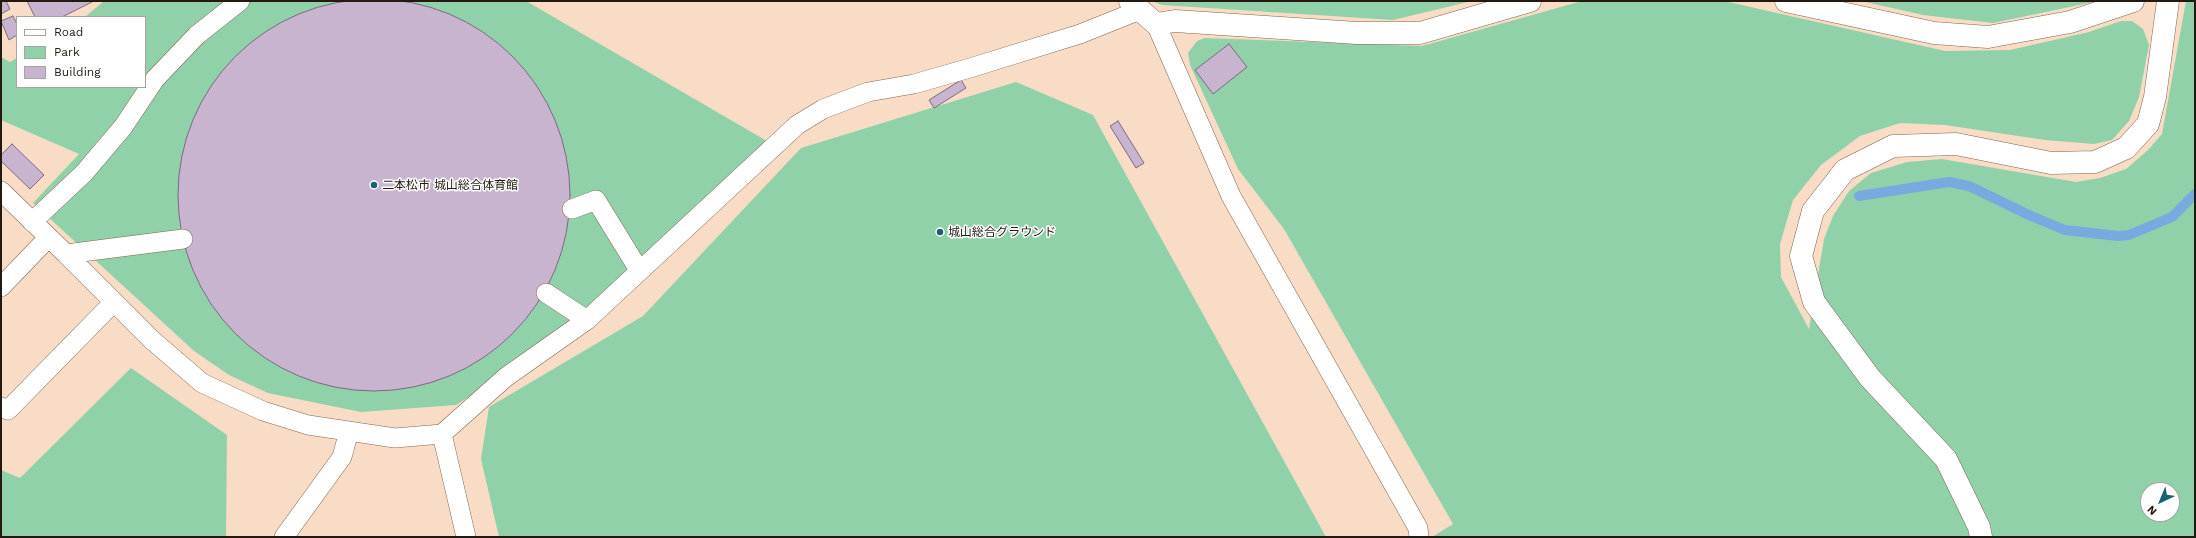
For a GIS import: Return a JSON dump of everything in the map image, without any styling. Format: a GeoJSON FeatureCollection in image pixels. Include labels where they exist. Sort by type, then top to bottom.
{"type":"FeatureCollection","features":[{"type":"Feature","properties":{"kind":"street"},"geometry":{"type":"LineString","coordinates":[[1135,5],[1156,24],[1175,21],[1357,33],[1420,33],[1530,1]]}},
{"type":"Feature","properties":{"kind":"street"},"geometry":{"type":"LineString","coordinates":[[1786,1],[1934,33],[1988,36],[2070,22],[2133,1]]}},
{"type":"Feature","properties":{"kind":"street"},"geometry":{"type":"LineString","coordinates":[[1981,537],[1979,527],[1946,459],[1870,378],[1814,302],[1801,256],[1813,211],[1845,170],[1893,146],[1956,144],[2051,163],[2095,162],[2126,148],[2148,124],[2155,97],[2168,1]]}},
{"type":"Feature","properties":{"kind":"lane"},"geometry":{"type":"LineString","coordinates":[[32,222],[84,173],[122,127],[155,79],[197,35],[240,1]]}},
{"type":"Feature","properties":{"kind":"lane"},"geometry":{"type":"LineString","coordinates":[[1,191],[66,254],[113,303],[152,340],[202,383],[263,411],[308,425],[395,438],[442,434],[506,377],[587,320],[639,270],[797,125],[823,109],[868,92],[914,84],[1080,34],[1135,5]]}},
{"type":"Feature","properties":{"kind":"lane"},"geometry":{"type":"LineString","coordinates":[[1156,24],[1231,196],[1418,528],[1419,537]]}},
{"type":"Feature","properties":{"kind":"lane"},"geometry":{"type":"LineString","coordinates":[[572,209],[596,200],[639,270]]}},
{"type":"Feature","properties":{"kind":"lane"},"geometry":{"type":"LineString","coordinates":[[1,287],[48,238]]}},
{"type":"Feature","properties":{"kind":"lane"},"geometry":{"type":"LineString","coordinates":[[66,254],[182,238]]}},
{"type":"Feature","properties":{"kind":"lane"},"geometry":{"type":"LineString","coordinates":[[546,293],[587,320]]}},
{"type":"Feature","properties":{"kind":"lane"},"geometry":{"type":"LineString","coordinates":[[1,407],[8,410],[113,303]]}},
{"type":"Feature","properties":{"kind":"lane"},"geometry":{"type":"LineString","coordinates":[[284,537],[342,457],[349,431]]}},
{"type":"Feature","properties":{"kind":"lane"},"geometry":{"type":"LineString","coordinates":[[442,434],[466,537]]}},
{"type":"Feature","properties":{"kind":"green space"},"geometry":{"type":"Polygon","coordinates":[[[104,1],[526,1],[772,144],[622,300],[456,405],[361,412],[268,393],[229,375],[194,351],[33,203],[79,154],[1,120],[1,57],[10,62],[16,59],[16,88],[146,88],[146,16],[86,16],[104,1]]]}},
{"type":"Feature","properties":{"kind":"green space"},"geometry":{"type":"Polygon","coordinates":[[[1152,1],[1472,1],[1393,20],[1162,5],[1152,1]]]}},
{"type":"Feature","properties":{"kind":"green space"},"geometry":{"type":"Polygon","coordinates":[[[1582,1],[1724,1],[1945,51],[2010,50],[2089,32],[2121,21],[2132,21],[2143,29],[2149,45],[2139,97],[2129,121],[2112,140],[2094,144],[2045,140],[1945,125],[1900,123],[1860,136],[1821,165],[1793,200],[1780,244],[1781,277],[1809,329],[1824,239],[1833,216],[1849,191],[1871,173],[1907,162],[1942,159],[2076,182],[2100,178],[2126,169],[2148,150],[2162,134],[2186,1],[2195,1],[2195,537],[1432,537],[1453,524],[1284,229],[1238,169],[1190,65],[1188,53],[1197,41],[1205,38],[1422,46],[1582,1]]]}},
{"type":"Feature","properties":{"kind":"green space"},"geometry":{"type":"Polygon","coordinates":[[[1861,1],[2098,1],[1993,23],[1923,15],[1861,1]]]}},
{"type":"Feature","properties":{"kind":"green space","name":"城山総合グラウンド"},"geometry":{"type":"Polygon","coordinates":[[[1016,82],[1093,115],[1326,537],[499,537],[481,459],[489,407],[643,316],[801,148],[1016,82]]]}},
{"type":"Feature","properties":{"kind":"green space"},"geometry":{"type":"Polygon","coordinates":[[[131,368],[227,435],[226,537],[1,537],[1,470],[20,478],[131,368]]]}},
{"type":"Feature","properties":{"kind":"building","name":"二本松市 城山総合体育館"},"geometry":{"type":"Polygon","coordinates":[[[374,-1],[412,3],[431,7],[449,14],[467,22],[483,32],[513,56],[537,86],[547,102],[555,120],[562,138],[566,157],[570,195],[566,233],[562,252],[555,270],[547,288],[537,304],[513,334],[483,358],[467,368],[449,376],[431,383],[412,387],[374,391],[336,387],[317,383],[299,376],[281,368],[265,358],[235,334],[211,304],[201,288],[193,270],[186,252],[182,233],[178,195],[182,157],[186,138],[193,120],[201,102],[211,86],[235,56],[265,32],[281,22],[299,14],[317,7],[336,3],[374,-1]]]}},
{"type":"Feature","properties":{"kind":"building"},"geometry":{"type":"Polygon","coordinates":[[[1,1],[6,1],[10,9],[1,14],[1,1]]]}},
{"type":"Feature","properties":{"kind":"building"},"geometry":{"type":"Polygon","coordinates":[[[27,1],[94,1],[64,16],[34,16],[27,1]]]}},
{"type":"Feature","properties":{"kind":"building"},"geometry":{"type":"Polygon","coordinates":[[[13,16],[16,22],[16,36],[9,40],[1,21],[13,16]]]}},
{"type":"Feature","properties":{"kind":"building"},"geometry":{"type":"Polygon","coordinates":[[[1229,44],[1247,67],[1213,94],[1195,70],[1229,44]]]}},
{"type":"Feature","properties":{"kind":"building"},"geometry":{"type":"Polygon","coordinates":[[[961,80],[966,88],[934,108],[929,100],[961,80]]]}},
{"type":"Feature","properties":{"kind":"building"},"geometry":{"type":"Polygon","coordinates":[[[1118,121],[1144,163],[1136,168],[1110,126],[1118,121]]]}},
{"type":"Feature","properties":{"kind":"building"},"geometry":{"type":"Polygon","coordinates":[[[12,144],[44,175],[30,189],[1,161],[1,155],[12,144]]]}},
{"type":"Feature","properties":{"kind":"waterway"},"geometry":{"type":"LineString","coordinates":[[1859,196],[1949,182],[1969,186],[2031,216],[2065,230],[2118,236],[2129,235],[2172,217],[2195,194]]}},
{"type":"Feature","properties":{"kind":"place","name":"二本松市 城山総合体育館"},"geometry":{"type":"Point","coordinates":[374,185]}},
{"type":"Feature","properties":{"kind":"place","name":"城山総合グラウンド"},"geometry":{"type":"Point","coordinates":[940,232]}}]}
